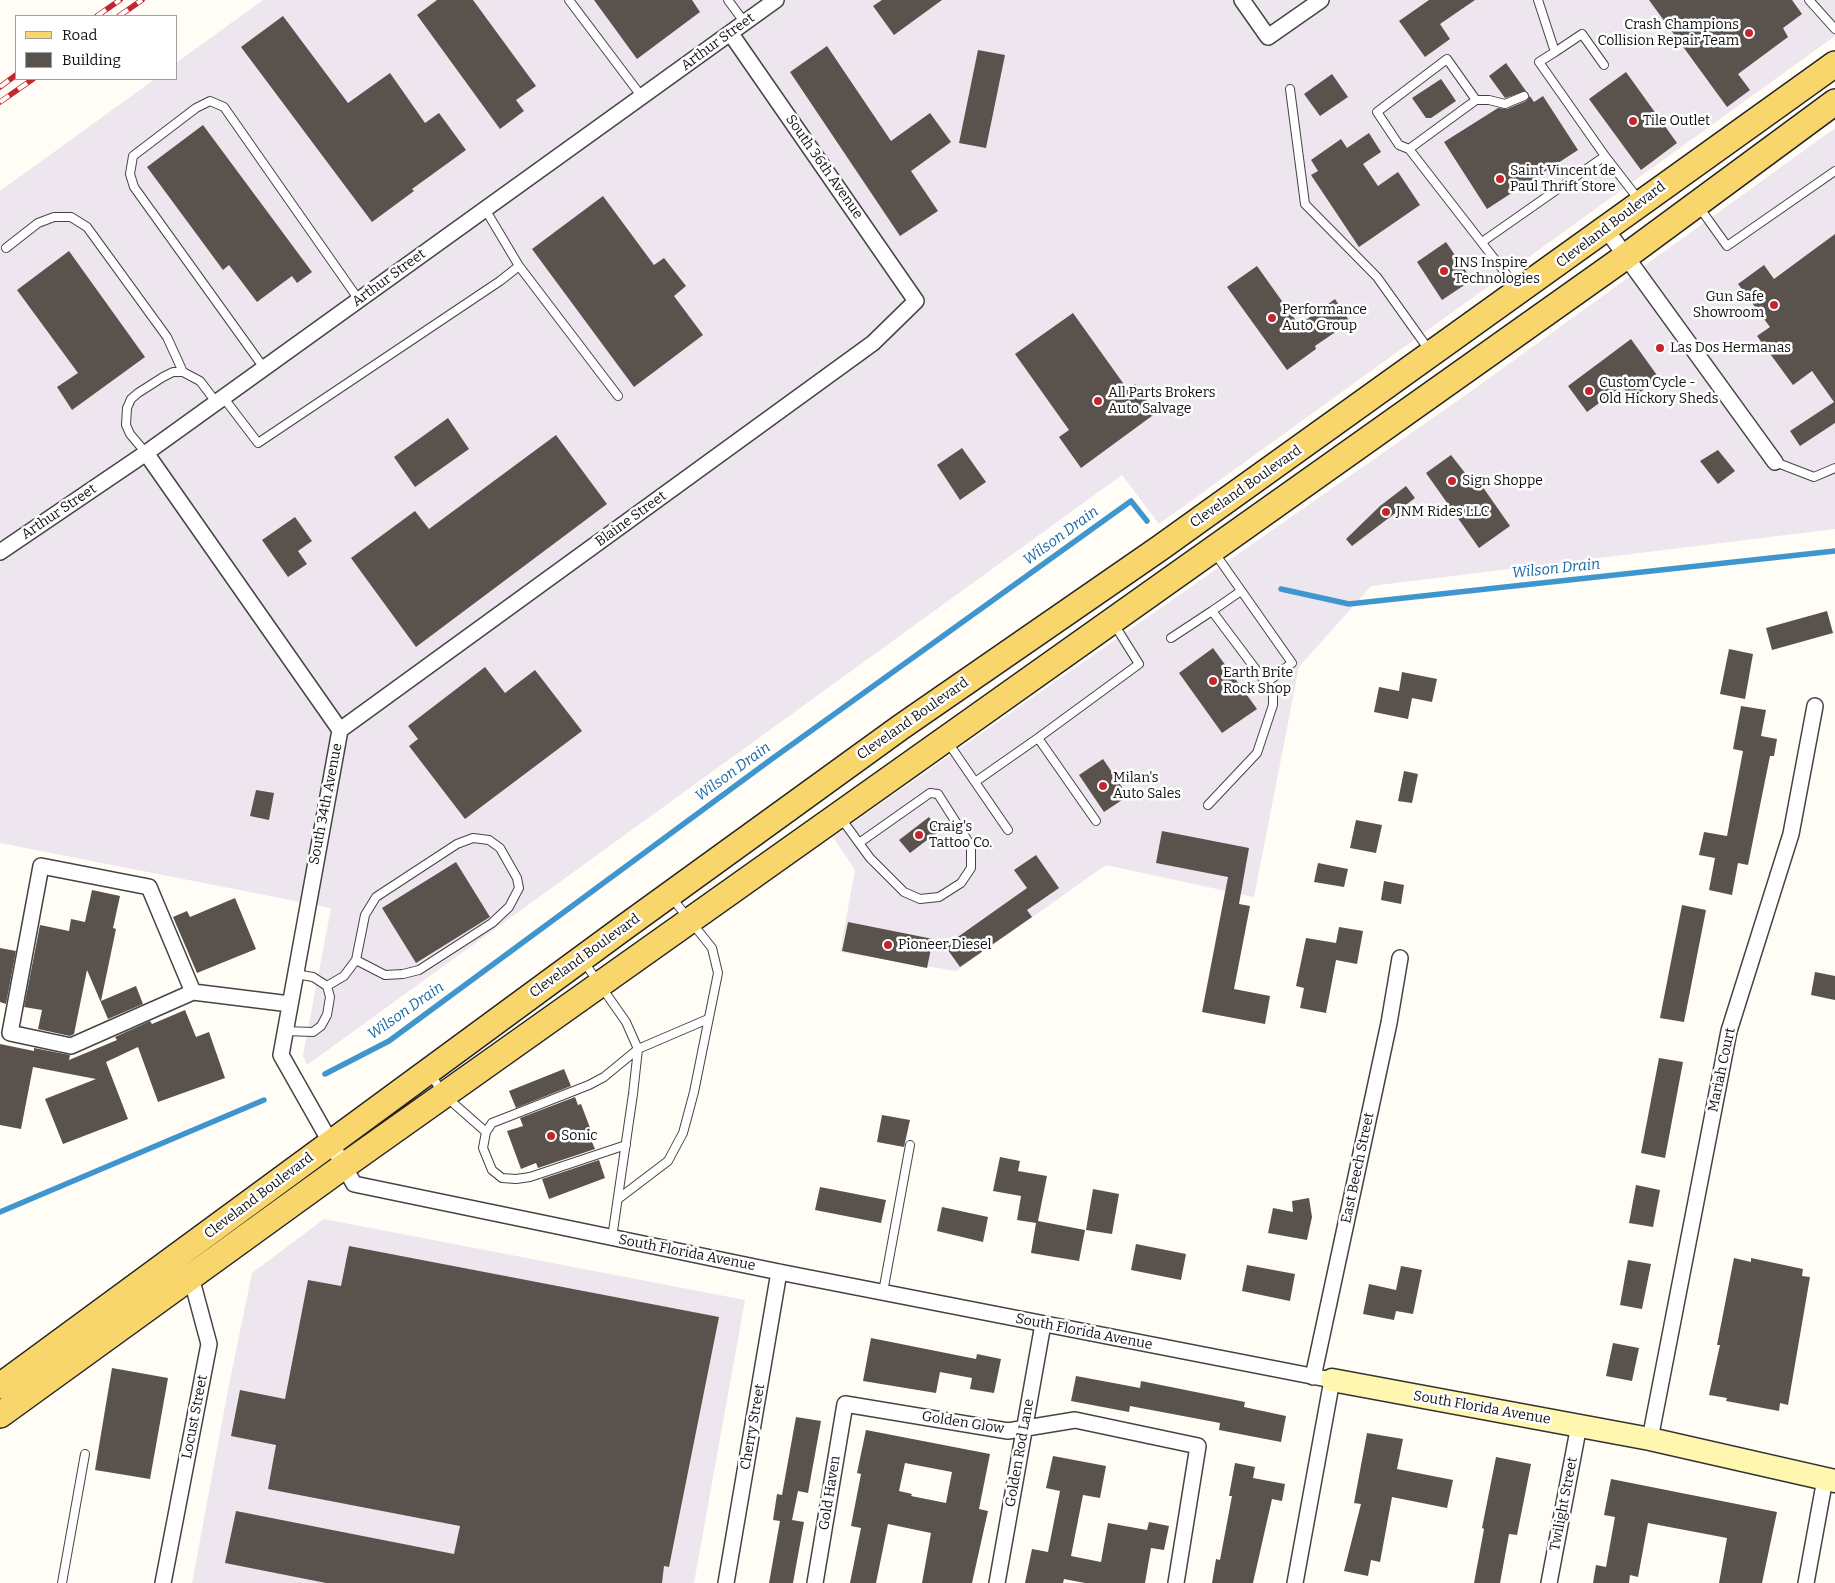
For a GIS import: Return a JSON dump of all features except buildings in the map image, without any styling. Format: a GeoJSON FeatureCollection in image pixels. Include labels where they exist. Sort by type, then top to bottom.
{"type":"FeatureCollection","features":[{"type":"Feature","properties":{"kind":"main road","name":"Cleveland Boulevard"},"geometry":{"type":"LineString","coordinates":[[0,1386],[669,894],[901,727],[1160,548],[1433,354],[1606,229],[1640,202],[1835,64]]}},
{"type":"Feature","properties":{"kind":"main road","name":"Cleveland Boulevard"},"geometry":{"type":"LineString","coordinates":[[0,1415],[344,1166],[1625,257],[1835,102]]}},
{"type":"Feature","properties":{"kind":"street","name":"Arthur Street"},"geometry":{"type":"LineString","coordinates":[[0,552],[146,453],[776,0]]}},
{"type":"Feature","properties":{"kind":"street"},"geometry":{"type":"LineString","coordinates":[[1242,0],[1268,38],[1321,0]]}},
{"type":"Feature","properties":{"kind":"street","name":"South 36th Avenue"},"geometry":{"type":"LineString","coordinates":[[731,34],[916,301]]}},
{"type":"Feature","properties":{"kind":"street"},"geometry":{"type":"LineString","coordinates":[[1606,229],[1775,462]]}},
{"type":"Feature","properties":{"kind":"street","name":"Blaine Street"},"geometry":{"type":"LineString","coordinates":[[340,730],[873,344],[916,301]]}},
{"type":"Feature","properties":{"kind":"street","name":"South 34th Avenue"},"geometry":{"type":"LineString","coordinates":[[146,453],[340,730],[281,1055],[344,1166]]}},
{"type":"Feature","properties":{"kind":"street","name":"Mariah Court"},"geometry":{"type":"LineString","coordinates":[[1650,1438],[1729,1031],[1790,834],[1814,706]]}},
{"type":"Feature","properties":{"kind":"street"},"geometry":{"type":"LineString","coordinates":[[192,992],[149,887],[41,866],[10,1033],[71,1046],[192,992],[290,1004]]}},
{"type":"Feature","properties":{"kind":"street","name":"East Beech Street"},"geometry":{"type":"LineString","coordinates":[[1295,1583],[1322,1378],[1400,958]]}},
{"type":"Feature","properties":{"kind":"street","name":"South Florida Avenue"},"geometry":{"type":"LineString","coordinates":[[344,1166],[354,1184],[612,1238],[1043,1324],[1322,1378],[1650,1438],[1830,1480]]}},
{"type":"Feature","properties":{"kind":"street","name":"Locust Street"},"geometry":{"type":"LineString","coordinates":[[163,1583],[209,1344],[192,1276],[177,1257]]}},
{"type":"Feature","properties":{"kind":"street","name":"Cherry Street"},"geometry":{"type":"LineString","coordinates":[[726,1583],[780,1272]]}},
{"type":"Feature","properties":{"kind":"street","name":"Golden Rod Lane"},"geometry":{"type":"LineString","coordinates":[[997,1583],[1043,1324]]}},
{"type":"Feature","properties":{"kind":"street","name":"Golden Glow"},"geometry":{"type":"LineString","coordinates":[[845,1404],[1008,1431],[1075,1420],[1198,1446],[1176,1583]]}},
{"type":"Feature","properties":{"kind":"street","name":"Gold Haven"},"geometry":{"type":"LineString","coordinates":[[815,1583],[845,1404]]}},
{"type":"Feature","properties":{"kind":"street","name":"Twilight Street"},"geometry":{"type":"LineString","coordinates":[[1549,1583],[1579,1425]]}},
{"type":"Feature","properties":{"kind":"street"},"geometry":{"type":"LineString","coordinates":[[1806,1583],[1830,1480]]}},
{"type":"Feature","properties":{"kind":"lane"},"geometry":{"type":"LineString","coordinates":[[569,0],[642,97]]}},
{"type":"Feature","properties":{"kind":"lane"},"geometry":{"type":"LineString","coordinates":[[728,0],[745,23]]}},
{"type":"Feature","properties":{"kind":"lane"},"geometry":{"type":"LineString","coordinates":[[1538,0],[1555,52]]}},
{"type":"Feature","properties":{"kind":"lane"},"geometry":{"type":"LineString","coordinates":[[1809,0],[1835,29]]}},
{"type":"Feature","properties":{"kind":"lane"},"geometry":{"type":"LineString","coordinates":[[1604,65],[1582,34],[1539,62],[1640,202]]}},
{"type":"Feature","properties":{"kind":"lane"},"geometry":{"type":"LineString","coordinates":[[1476,100],[1447,59],[1377,112],[1399,145],[1409,149],[1520,292]]}},
{"type":"Feature","properties":{"kind":"lane"},"geometry":{"type":"LineString","coordinates":[[1290,89],[1305,204],[1378,277],[1433,354]]}},
{"type":"Feature","properties":{"kind":"lane"},"geometry":{"type":"LineString","coordinates":[[1409,149],[1476,100],[1489,100],[1505,104],[1524,96]]}},
{"type":"Feature","properties":{"kind":"lane"},"geometry":{"type":"LineString","coordinates":[[264,368],[223,308],[134,187],[130,174],[133,156],[196,108],[210,102],[224,107],[359,300]]}},
{"type":"Feature","properties":{"kind":"lane"},"geometry":{"type":"LineString","coordinates":[[1482,242],[1605,156]]}},
{"type":"Feature","properties":{"kind":"lane"},"geometry":{"type":"LineString","coordinates":[[1697,204],[1728,246],[1835,171]]}},
{"type":"Feature","properties":{"kind":"lane"},"geometry":{"type":"LineString","coordinates":[[485,209],[519,266],[618,396]]}},
{"type":"Feature","properties":{"kind":"lane"},"geometry":{"type":"LineString","coordinates":[[6,248],[38,223],[54,217],[71,218],[87,227],[167,337],[183,372]]}},
{"type":"Feature","properties":{"kind":"lane"},"geometry":{"type":"LineString","coordinates":[[146,453],[130,434],[126,425],[127,408],[131,399],[164,376],[173,372],[183,372],[200,381],[220,400],[258,443],[519,266]]}},
{"type":"Feature","properties":{"kind":"lane"},"geometry":{"type":"LineString","coordinates":[[1775,462],[1814,477],[1835,468]]}},
{"type":"Feature","properties":{"kind":"lane"},"geometry":{"type":"LineString","coordinates":[[1212,551],[1292,663],[1266,682]]}},
{"type":"Feature","properties":{"kind":"lane"},"geometry":{"type":"LineString","coordinates":[[1171,638],[1241,591]]}},
{"type":"Feature","properties":{"kind":"lane"},"geometry":{"type":"LineString","coordinates":[[1208,805],[1256,753],[1274,705],[1273,693],[1266,682],[1212,611]]}},
{"type":"Feature","properties":{"kind":"lane"},"geometry":{"type":"LineString","coordinates":[[975,782],[1139,664],[1112,622]]}},
{"type":"Feature","properties":{"kind":"lane"},"geometry":{"type":"LineString","coordinates":[[1038,738],[1096,821]]}},
{"type":"Feature","properties":{"kind":"lane"},"geometry":{"type":"LineString","coordinates":[[945,740],[1008,830]]}},
{"type":"Feature","properties":{"kind":"lane"},"geometry":{"type":"LineString","coordinates":[[838,816],[859,844],[870,858],[904,892],[920,899],[939,897],[961,883],[972,868],[971,846],[938,794],[930,793],[859,844]]}},
{"type":"Feature","properties":{"kind":"lane"},"geometry":{"type":"LineString","coordinates":[[327,986],[344,976],[356,960],[365,914],[376,897],[457,844],[473,838],[489,840],[500,848],[517,878],[520,888],[509,907],[492,923],[419,970],[403,974],[385,975],[356,960]]}},
{"type":"Feature","properties":{"kind":"lane"},"geometry":{"type":"LineString","coordinates":[[618,1199],[668,1161],[683,1132],[694,1092],[718,973],[712,948],[669,894]]}},
{"type":"Feature","properties":{"kind":"lane"},"geometry":{"type":"LineString","coordinates":[[582,958],[626,1022],[638,1049],[612,1238]]}},
{"type":"Feature","properties":{"kind":"lane"},"geometry":{"type":"LineString","coordinates":[[285,1031],[313,1032],[321,1026],[327,1015],[330,997],[327,986],[313,977],[295,974]]}},
{"type":"Feature","properties":{"kind":"lane"},"geometry":{"type":"LineString","coordinates":[[626,1145],[530,1177],[516,1179],[502,1178],[492,1170],[483,1148],[486,1132],[492,1124],[505,1117],[589,1085],[604,1077],[638,1049],[708,1019]]}},
{"type":"Feature","properties":{"kind":"lane"},"geometry":{"type":"LineString","coordinates":[[428,1071],[444,1095],[486,1132]]}},
{"type":"Feature","properties":{"kind":"lane"},"geometry":{"type":"LineString","coordinates":[[882,1292],[910,1145]]}},
{"type":"Feature","properties":{"kind":"lane"},"geometry":{"type":"LineString","coordinates":[[62,1583],[85,1454]]}},
{"type":"Feature","properties":{"kind":"shaded area"},"geometry":{"type":"Polygon","coordinates":[[[263,0],[1835,0],[1835,36],[1159,524],[1122,475],[307,1065],[303,1055],[331,908],[0,843],[0,191],[154,80],[178,80],[178,62],[263,0]]]}},
{"type":"Feature","properties":{"kind":"shaded area"},"geometry":{"type":"Polygon","coordinates":[[[1835,128],[1835,529],[1371,586],[1299,667],[1254,897],[1106,865],[956,971],[840,952],[855,870],[833,837],[1470,392],[1835,128]]]}},
{"type":"Feature","properties":{"kind":"shaded area"},"geometry":{"type":"Polygon","coordinates":[[[324,1219],[745,1300],[694,1583],[192,1583],[252,1273],[324,1219]]]}},
{"type":"Feature","properties":{"kind":"waterway","name":"Wilson Drain"},"geometry":{"type":"LineString","coordinates":[[325,1074],[389,1041],[769,761],[1131,501],[1147,521]]}},
{"type":"Feature","properties":{"kind":"waterway","name":"Wilson Drain"},"geometry":{"type":"LineString","coordinates":[[1281,589],[1349,604],[1835,551]]}},
{"type":"Feature","properties":{"kind":"waterway","name":"Wilson Drain"},"geometry":{"type":"LineString","coordinates":[[0,1212],[264,1100]]}},
{"type":"Feature","properties":{"kind":"railway"},"geometry":{"type":"LineString","coordinates":[[98,15],[120,0]]}},
{"type":"Feature","properties":{"kind":"railway"},"geometry":{"type":"LineString","coordinates":[[120,15],[142,0]]}},
{"type":"Feature","properties":{"kind":"railway"},"geometry":{"type":"LineString","coordinates":[[0,87],[15,76]]}},
{"type":"Feature","properties":{"kind":"railway"},"geometry":{"type":"LineString","coordinates":[[0,102],[32,80]]}},
{"type":"Feature","properties":{"kind":"place","name":"Crash Champions Collision Repair Team"},"geometry":{"type":"Point","coordinates":[1749,33]}},
{"type":"Feature","properties":{"kind":"place","name":"Tile Outlet"},"geometry":{"type":"Point","coordinates":[1633,121]}},
{"type":"Feature","properties":{"kind":"place","name":"Saint Vincent de Paul Thrift Store"},"geometry":{"type":"Point","coordinates":[1500,179]}},
{"type":"Feature","properties":{"kind":"place","name":"INS Inspire Technologies"},"geometry":{"type":"Point","coordinates":[1444,271]}},
{"type":"Feature","properties":{"kind":"place","name":"Gun Safe Showroom"},"geometry":{"type":"Point","coordinates":[1774,305]}},
{"type":"Feature","properties":{"kind":"place","name":"Performance Auto Group"},"geometry":{"type":"Point","coordinates":[1272,318]}},
{"type":"Feature","properties":{"kind":"place","name":"Las Dos Hermanas"},"geometry":{"type":"Point","coordinates":[1660,348]}},
{"type":"Feature","properties":{"kind":"place","name":"Custom Cycle - Old Hickory Sheds"},"geometry":{"type":"Point","coordinates":[1589,391]}},
{"type":"Feature","properties":{"kind":"place","name":"All Parts Brokers Auto Salvage"},"geometry":{"type":"Point","coordinates":[1098,401]}},
{"type":"Feature","properties":{"kind":"place","name":"Sign Shoppe"},"geometry":{"type":"Point","coordinates":[1452,481]}},
{"type":"Feature","properties":{"kind":"place","name":"JNM Rides LLC"},"geometry":{"type":"Point","coordinates":[1386,512]}},
{"type":"Feature","properties":{"kind":"place","name":"Earth Brite Rock Shop"},"geometry":{"type":"Point","coordinates":[1213,681]}},
{"type":"Feature","properties":{"kind":"place","name":"Milan's Auto Sales"},"geometry":{"type":"Point","coordinates":[1103,786]}},
{"type":"Feature","properties":{"kind":"place","name":"Craig's Tattoo Co."},"geometry":{"type":"Point","coordinates":[919,835]}},
{"type":"Feature","properties":{"kind":"place","name":"Pioneer Diesel"},"geometry":{"type":"Point","coordinates":[888,945]}},
{"type":"Feature","properties":{"kind":"place","name":"Sonic"},"geometry":{"type":"Point","coordinates":[551,1136]}}]}
